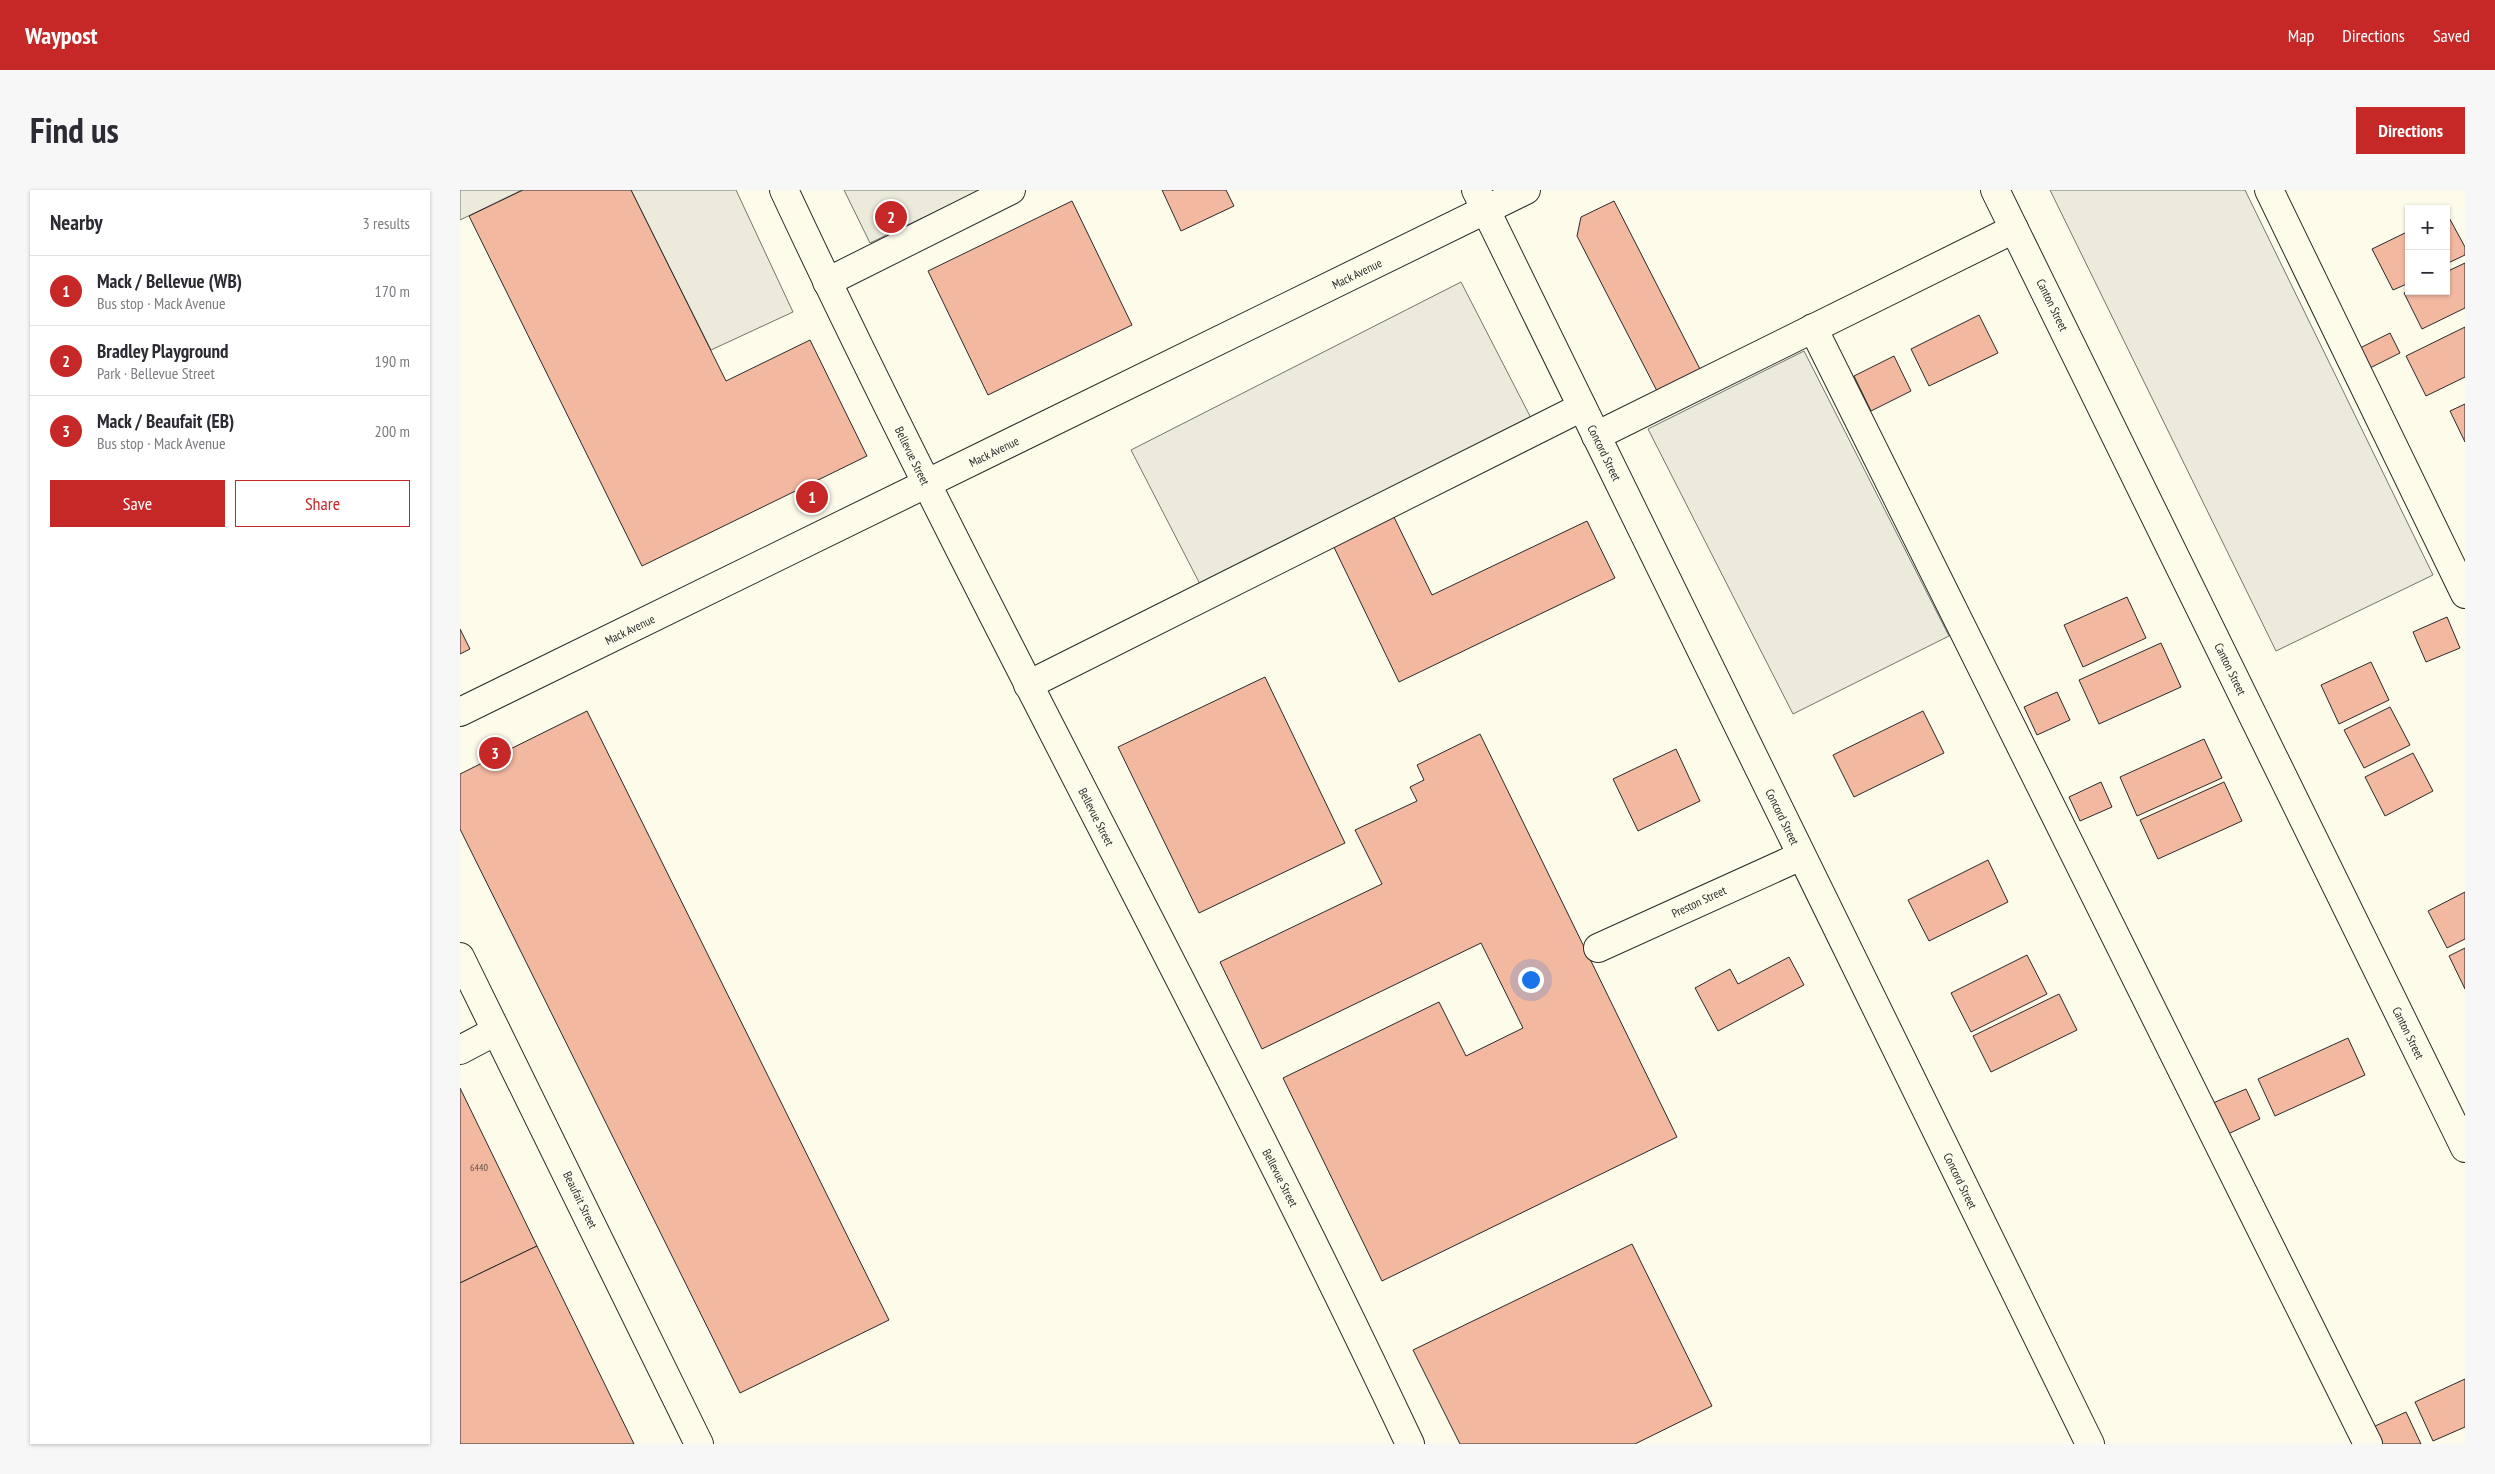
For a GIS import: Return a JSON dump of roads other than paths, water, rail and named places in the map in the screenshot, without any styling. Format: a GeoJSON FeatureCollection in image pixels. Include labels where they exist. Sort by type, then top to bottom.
{"type":"FeatureCollection","features":[{"type":"Feature","properties":{"kind":"street","name":"Bellevue Street"},"geometry":{"type":"LineString","coordinates":[[784,190],[926,486],[1330,1275],[1410,1444]]}},
{"type":"Feature","properties":{"kind":"street"},"geometry":{"type":"LineString","coordinates":[[827,282],[1011,190]]}},
{"type":"Feature","properties":{"kind":"street","name":"Mack Avenue"},"geometry":{"type":"LineString","coordinates":[[460,712],[926,486],[1481,200],[1526,190]]}},
{"type":"Feature","properties":{"kind":"street","name":"Canton Street"},"geometry":{"type":"LineString","coordinates":[[1995,190],[2465,1148]]}},
{"type":"Feature","properties":{"kind":"street"},"geometry":{"type":"LineString","coordinates":[[2269,190],[2465,594]]}},
{"type":"Feature","properties":{"kind":"street","name":"Concord Street"},"geometry":{"type":"LineString","coordinates":[[1481,200],[2090,1444]]}},
{"type":"Feature","properties":{"kind":"street"},"geometry":{"type":"LineString","coordinates":[[1596,436],[2014,229]]}},
{"type":"Feature","properties":{"kind":"street"},"geometry":{"type":"LineString","coordinates":[[1813,328],[2368,1444]]}},
{"type":"Feature","properties":{"kind":"street"},"geometry":{"type":"LineString","coordinates":[[1028,685],[1582,407]]}},
{"type":"Feature","properties":{"kind":"street","name":"Preston Street"},"geometry":{"type":"LineString","coordinates":[[1598,948],[1801,856]]}},
{"type":"Feature","properties":{"kind":"street","name":"Beaufait Street"},"geometry":{"type":"LineString","coordinates":[[460,957],[699,1444]]}},
{"type":"Feature","properties":{"kind":"street"},"geometry":{"type":"LineString","coordinates":[[460,1050],[496,1031]]}},
{"type":"Feature","properties":{"kind":"place","name":"Bradley Playground"},"geometry":{"type":"Point","coordinates":[891,217]}},
{"type":"Feature","properties":{"kind":"place","name":"Mack / Bellevue (WB)"},"geometry":{"type":"Point","coordinates":[812,497]}},
{"type":"Feature","properties":{"kind":"place","name":"Mack / Beaufait (EB)"},"geometry":{"type":"Point","coordinates":[495,753]}}]}
